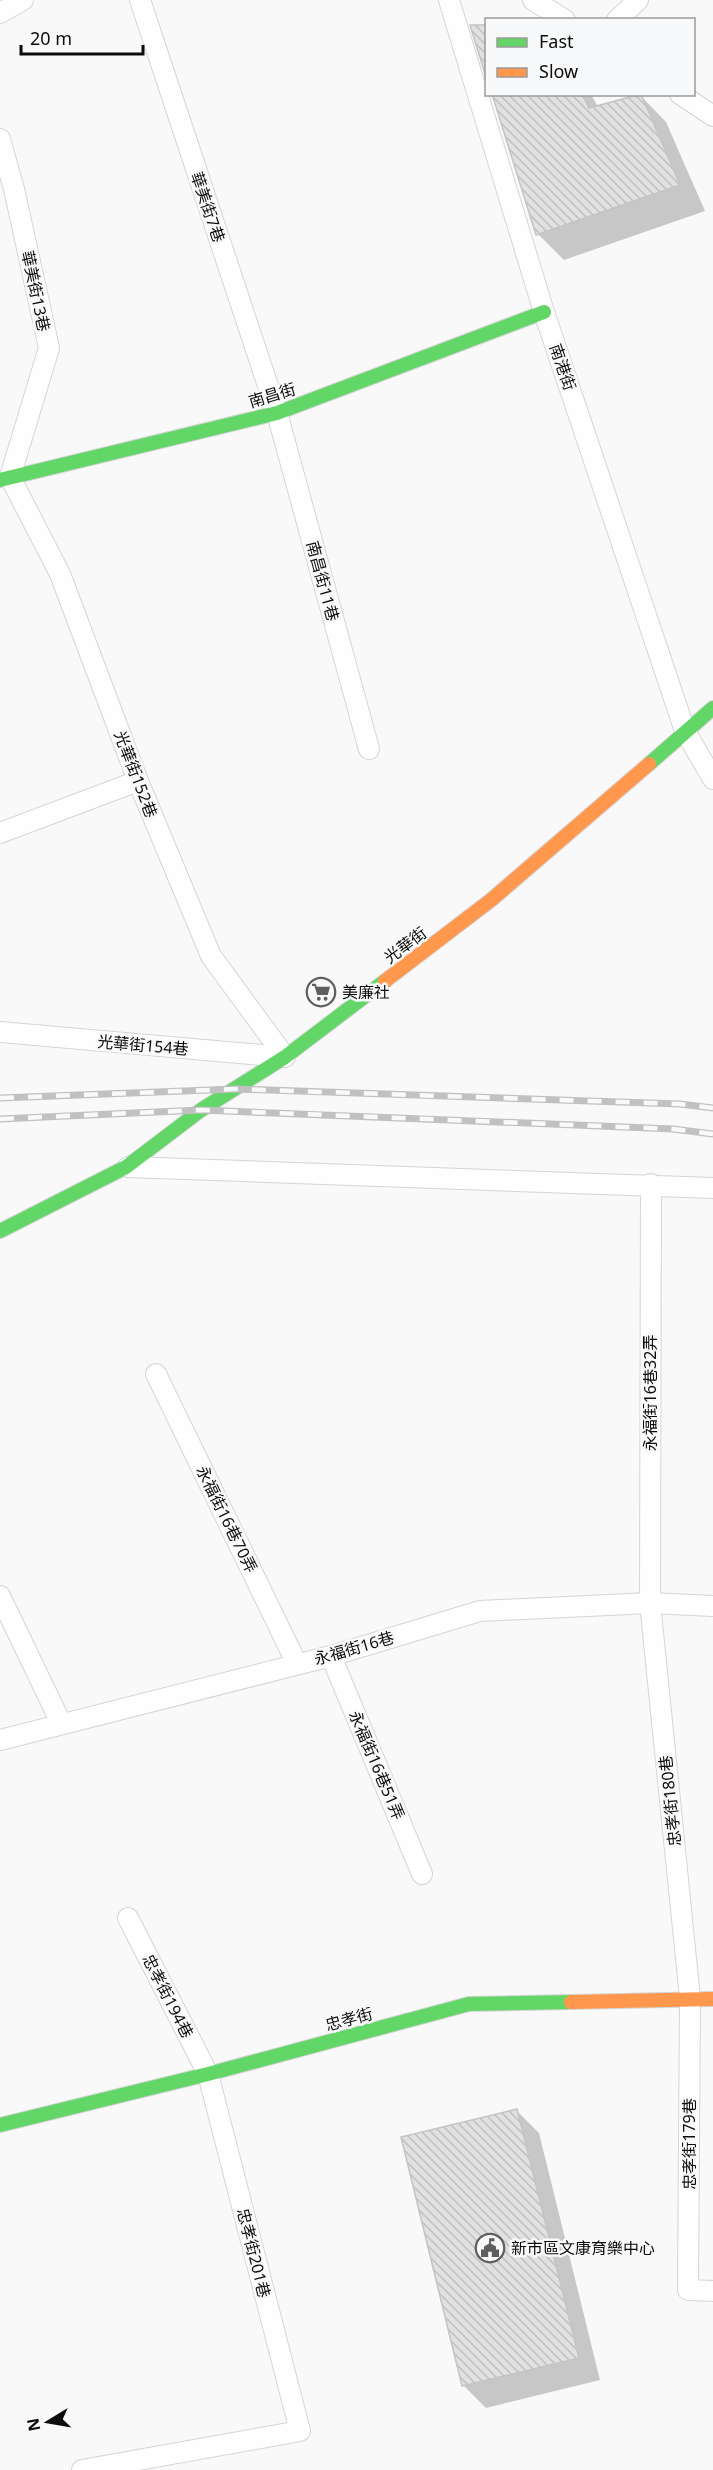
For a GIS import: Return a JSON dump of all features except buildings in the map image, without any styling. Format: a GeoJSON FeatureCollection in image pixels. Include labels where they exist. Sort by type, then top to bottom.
{"type":"FeatureCollection","features":[{"type":"Feature","properties":{"kind":"street","name":"南昌街"},"geometry":{"type":"LineString","coordinates":[[5,478],[277,413],[544,312]]}},
{"type":"Feature","properties":{"kind":"street","name":"光華街"},"geometry":{"type":"LineString","coordinates":[[0,1231],[126,1167],[201,1110],[285,1057],[491,900],[713,708]]}},
{"type":"Feature","properties":{"kind":"street","name":"忠孝街"},"geometry":{"type":"LineString","coordinates":[[0,2125],[208,2074],[469,2004],[713,1999]]}},
{"type":"Feature","properties":{"kind":"lane"},"geometry":{"type":"LineString","coordinates":[[0,13],[23,0]]}},
{"type":"Feature","properties":{"kind":"lane","name":"華美街7巷"},"geometry":{"type":"LineString","coordinates":[[140,0],[277,413]]}},
{"type":"Feature","properties":{"kind":"lane","name":"南港街"},"geometry":{"type":"LineString","coordinates":[[449,0],[544,312],[685,731],[713,779]]}},
{"type":"Feature","properties":{"kind":"lane"},"geometry":{"type":"LineString","coordinates":[[533,0],[562,18]]}},
{"type":"Feature","properties":{"kind":"lane"},"geometry":{"type":"LineString","coordinates":[[619,18],[638,0]]}},
{"type":"Feature","properties":{"kind":"lane"},"geometry":{"type":"LineString","coordinates":[[683,96],[713,116]]}},
{"type":"Feature","properties":{"kind":"lane","name":"華美街13巷"},"geometry":{"type":"LineString","coordinates":[[0,139],[14,189],[49,348],[5,478]]}},
{"type":"Feature","properties":{"kind":"lane","name":"南昌街11巷"},"geometry":{"type":"LineString","coordinates":[[277,413],[369,749]]}},
{"type":"Feature","properties":{"kind":"lane","name":"光華街152巷"},"geometry":{"type":"LineString","coordinates":[[5,478],[60,574],[138,781],[211,956],[285,1057]]}},
{"type":"Feature","properties":{"kind":"lane"},"geometry":{"type":"LineString","coordinates":[[0,833],[138,781]]}},
{"type":"Feature","properties":{"kind":"lane","name":"光華街154巷"},"geometry":{"type":"LineString","coordinates":[[0,1032],[285,1057]]}},
{"type":"Feature","properties":{"kind":"lane"},"geometry":{"type":"LineString","coordinates":[[126,1167],[713,1188]]}},
{"type":"Feature","properties":{"kind":"lane","name":"永福街16巷32弄"},"geometry":{"type":"LineString","coordinates":[[650,1603],[651,1184]]}},
{"type":"Feature","properties":{"kind":"lane","name":"永福街16巷70弄"},"geometry":{"type":"LineString","coordinates":[[156,1374],[297,1664]]}},
{"type":"Feature","properties":{"kind":"lane"},"geometry":{"type":"LineString","coordinates":[[0,1596],[61,1723]]}},
{"type":"Feature","properties":{"kind":"lane","name":"永福街16巷"},"geometry":{"type":"LineString","coordinates":[[0,1740],[331,1656],[480,1611],[650,1603],[713,1606]]}},
{"type":"Feature","properties":{"kind":"lane","name":"忠孝街180巷"},"geometry":{"type":"LineString","coordinates":[[650,1603],[690,1998]]}},
{"type":"Feature","properties":{"kind":"lane","name":"永福街16巷51弄"},"geometry":{"type":"LineString","coordinates":[[331,1656],[422,1874]]}},
{"type":"Feature","properties":{"kind":"lane","name":"忠孝街194巷"},"geometry":{"type":"LineString","coordinates":[[128,1918],[208,2074]]}},
{"type":"Feature","properties":{"kind":"lane","name":"忠孝街179巷"},"geometry":{"type":"LineString","coordinates":[[690,1998],[688,2290],[713,2291]]}},
{"type":"Feature","properties":{"kind":"lane","name":"忠孝街201巷"},"geometry":{"type":"LineString","coordinates":[[82,2470],[300,2431],[208,2074]]}},
{"type":"Feature","properties":{"kind":"railway"},"geometry":{"type":"LineString","coordinates":[[0,1098],[236,1089],[680,1104],[713,1108]]}},
{"type":"Feature","properties":{"kind":"railway"},"geometry":{"type":"LineString","coordinates":[[0,1119],[201,1110],[673,1129],[713,1134]]}},
{"type":"Feature","properties":{"kind":"traffic: fast"},"geometry":{"type":"LineString","coordinates":[[0,480],[277,413],[544,312]]}},
{"type":"Feature","properties":{"kind":"traffic: fast"},"geometry":{"type":"LineString","coordinates":[[649,764],[713,708]]}},
{"type":"Feature","properties":{"kind":"traffic: fast"},"geometry":{"type":"LineString","coordinates":[[0,1231],[126,1167],[201,1110],[285,1057],[385,981]]}},
{"type":"Feature","properties":{"kind":"traffic: fast"},"geometry":{"type":"LineString","coordinates":[[0,2125],[208,2074],[469,2004],[571,2002]]}},
{"type":"Feature","properties":{"kind":"traffic: slow"},"geometry":{"type":"LineString","coordinates":[[385,981],[491,900],[649,764]]}},
{"type":"Feature","properties":{"kind":"traffic: slow"},"geometry":{"type":"LineString","coordinates":[[571,2002],[713,1999]]}},
{"type":"Feature","properties":{"kind":"place","name":"美廉社"},"geometry":{"type":"Point","coordinates":[321,992]}},
{"type":"Feature","properties":{"kind":"place","name":"新市區文康育樂中心"},"geometry":{"type":"Point","coordinates":[490,2248]}}]}
